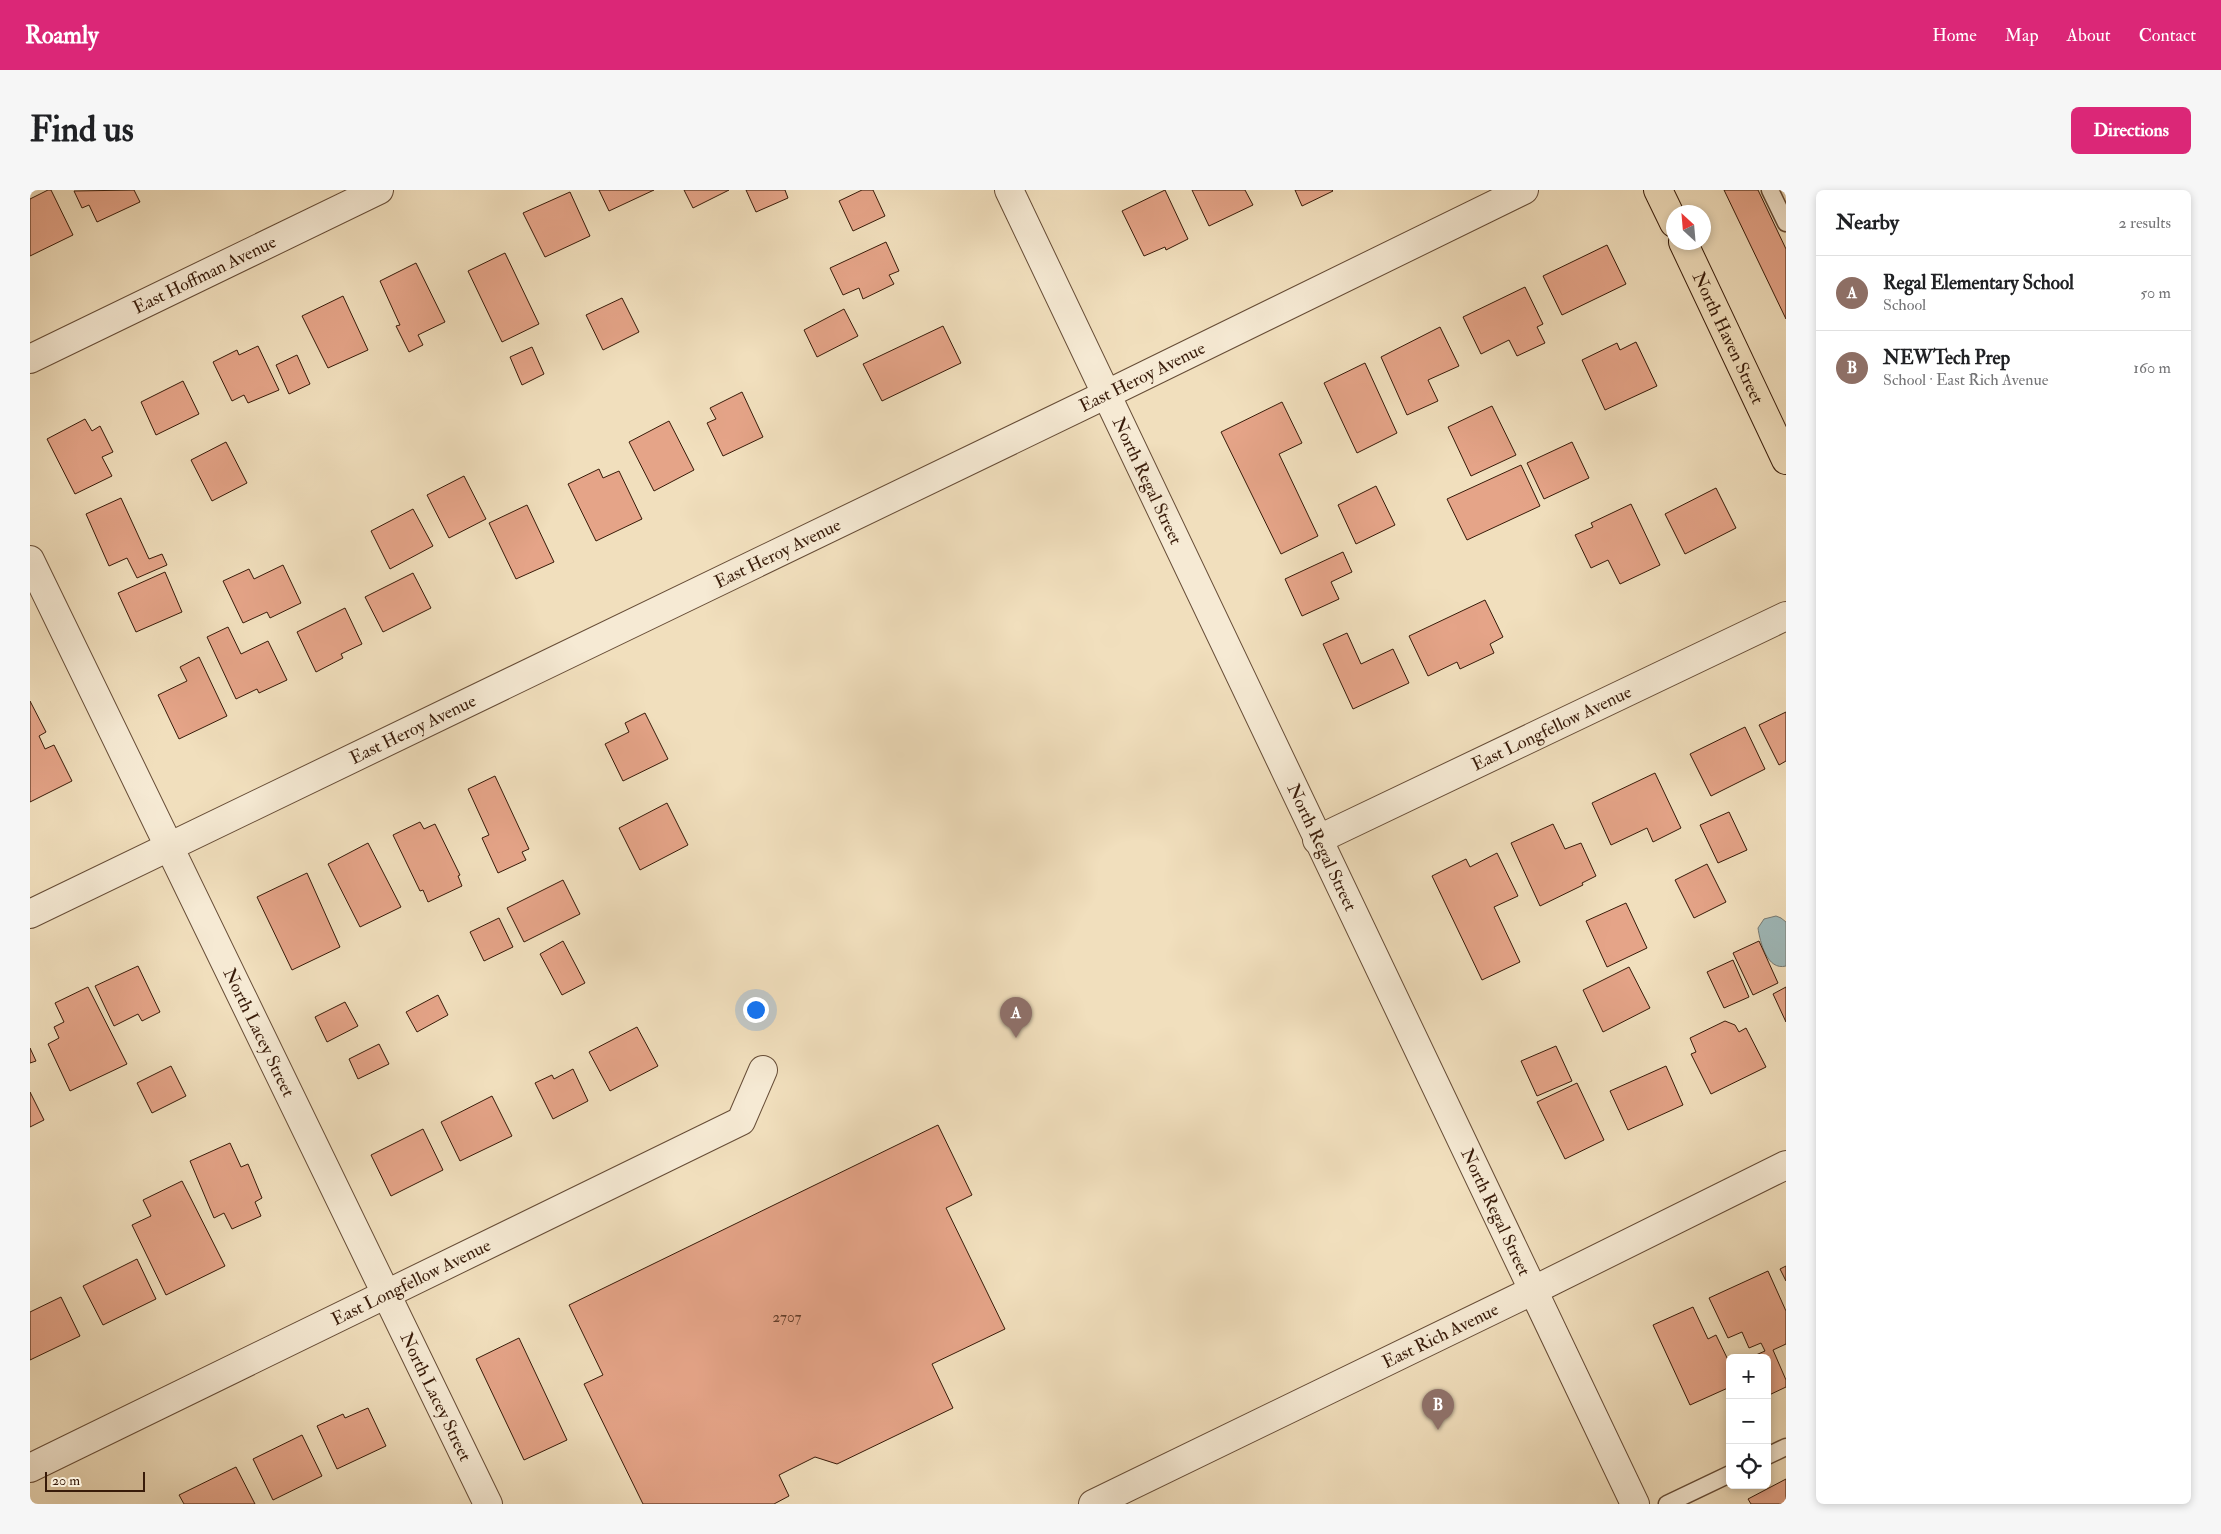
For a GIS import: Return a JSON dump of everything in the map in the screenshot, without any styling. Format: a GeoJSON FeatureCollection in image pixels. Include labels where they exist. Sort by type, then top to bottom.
{"type":"FeatureCollection","features":[{"type":"Feature","properties":{"kind":"main road"},"geometry":{"type":"LineString","coordinates":[[1658,190],[1666,206]]}},
{"type":"Feature","properties":{"kind":"main road","name":"North Haven Street"},"geometry":{"type":"LineString","coordinates":[[1687,250],[1786,460]]}},
{"type":"Feature","properties":{"kind":"street","name":"East Hoffman Avenue"},"geometry":{"type":"LineString","coordinates":[[30,360],[379,190]]}},
{"type":"Feature","properties":{"kind":"street","name":"North Regal Street"},"geometry":{"type":"LineString","coordinates":[[1010,190],[1317,840],[1635,1504]]}},
{"type":"Feature","properties":{"kind":"street","name":"East Heroy Avenue"},"geometry":{"type":"LineString","coordinates":[[30,914],[1107,394],[1524,190]]}},
{"type":"Feature","properties":{"kind":"street","name":"North Lacey Street"},"geometry":{"type":"LineString","coordinates":[[30,560],[488,1504]]}},
{"type":"Feature","properties":{"kind":"street","name":"East Longfellow Avenue"},"geometry":{"type":"LineString","coordinates":[[1317,840],[1786,616]]}},
{"type":"Feature","properties":{"kind":"street","name":"East Longfellow Avenue"},"geometry":{"type":"LineString","coordinates":[[30,1468],[741,1121],[763,1070]]}},
{"type":"Feature","properties":{"kind":"street","name":"East Rich Avenue"},"geometry":{"type":"LineString","coordinates":[[1093,1504],[1532,1291],[1786,1165]]}},
{"type":"Feature","properties":{"kind":"lane"},"geometry":{"type":"LineString","coordinates":[[1770,190],[1786,221]]}},
{"type":"Feature","properties":{"kind":"lane"},"geometry":{"type":"LineString","coordinates":[[1771,1454],[1786,1446]]}},
{"type":"Feature","properties":{"kind":"lane"},"geometry":{"type":"LineString","coordinates":[[1667,1504],[1726,1476]]}},
{"type":"Feature","properties":{"kind":"water"},"geometry":{"type":"Polygon","coordinates":[[[1776,916],[1786,922],[1786,966],[1779,966],[1769,960],[1759,934],[1758,928],[1764,919],[1776,916]]]}},
{"type":"Feature","properties":{"kind":"building"},"geometry":{"type":"Polygon","coordinates":[[[51,190],[73,235],[30,256],[30,199],[51,190]]]}},
{"type":"Feature","properties":{"kind":"building"},"geometry":{"type":"Polygon","coordinates":[[[134,190],[140,202],[97,222],[89,205],[82,208],[74,191],[134,190]]]}},
{"type":"Feature","properties":{"kind":"building"},"geometry":{"type":"Polygon","coordinates":[[[599,190],[654,190],[609,211],[599,190]]]}},
{"type":"Feature","properties":{"kind":"building"},"geometry":{"type":"Polygon","coordinates":[[[684,190],[729,190],[693,208],[684,190]]]}},
{"type":"Feature","properties":{"kind":"building"},"geometry":{"type":"Polygon","coordinates":[[[746,190],[785,190],[788,198],[756,212],[746,190]]]}},
{"type":"Feature","properties":{"kind":"building"},"geometry":{"type":"Polygon","coordinates":[[[862,190],[873,190],[885,216],[853,231],[839,201],[862,190]]]}},
{"type":"Feature","properties":{"kind":"building"},"geometry":{"type":"Polygon","coordinates":[[[1165,190],[1188,239],[1166,250],[1165,247],[1144,256],[1122,211],[1165,190]]]}},
{"type":"Feature","properties":{"kind":"building"},"geometry":{"type":"Polygon","coordinates":[[[1192,190],[1245,190],[1253,205],[1209,226],[1192,190]]]}},
{"type":"Feature","properties":{"kind":"building"},"geometry":{"type":"Polygon","coordinates":[[[1295,190],[1332,190],[1333,191],[1302,206],[1295,190]]]}},
{"type":"Feature","properties":{"kind":"building"},"geometry":{"type":"Polygon","coordinates":[[[1724,190],[1758,190],[1786,249],[1786,319],[1724,190]]]}},
{"type":"Feature","properties":{"kind":"building"},"geometry":{"type":"Polygon","coordinates":[[[570,192],[590,236],[545,257],[523,213],[570,192]]]}},
{"type":"Feature","properties":{"kind":"building"},"geometry":{"type":"Polygon","coordinates":[[[886,242],[899,271],[889,275],[894,284],[863,299],[859,288],[843,295],[830,268],[886,242]]]}},
{"type":"Feature","properties":{"kind":"building"},"geometry":{"type":"Polygon","coordinates":[[[1607,245],[1626,284],[1562,315],[1543,276],[1607,245]]]}},
{"type":"Feature","properties":{"kind":"building"},"geometry":{"type":"Polygon","coordinates":[[[505,253],[539,324],[502,342],[468,271],[505,253]]]}},
{"type":"Feature","properties":{"kind":"building"},"geometry":{"type":"Polygon","coordinates":[[[416,263],[445,322],[418,335],[423,345],[409,352],[396,326],[400,325],[380,281],[416,263]]]}},
{"type":"Feature","properties":{"kind":"building"},"geometry":{"type":"Polygon","coordinates":[[[1525,287],[1543,324],[1537,327],[1545,343],[1517,356],[1509,340],[1481,354],[1463,317],[1525,287]]]}},
{"type":"Feature","properties":{"kind":"building"},"geometry":{"type":"Polygon","coordinates":[[[343,296],[368,350],[328,368],[302,316],[343,296]]]}},
{"type":"Feature","properties":{"kind":"building"},"geometry":{"type":"Polygon","coordinates":[[[622,298],[639,332],[603,350],[586,315],[622,298]]]}},
{"type":"Feature","properties":{"kind":"building"},"geometry":{"type":"Polygon","coordinates":[[[844,309],[858,336],[817,357],[804,330],[844,309]]]}},
{"type":"Feature","properties":{"kind":"building"},"geometry":{"type":"Polygon","coordinates":[[[943,326],[961,363],[882,401],[863,364],[943,326]]]}},
{"type":"Feature","properties":{"kind":"building"},"geometry":{"type":"Polygon","coordinates":[[[1440,327],[1459,366],[1428,380],[1438,401],[1407,415],[1381,357],[1440,327]]]}},
{"type":"Feature","properties":{"kind":"building"},"geometry":{"type":"Polygon","coordinates":[[[1636,342],[1657,386],[1605,410],[1582,360],[1617,343],[1620,350],[1636,342]]]}},
{"type":"Feature","properties":{"kind":"building"},"geometry":{"type":"Polygon","coordinates":[[[258,346],[279,390],[248,403],[244,395],[232,401],[213,362],[237,350],[239,355],[258,346]]]}},
{"type":"Feature","properties":{"kind":"building"},"geometry":{"type":"Polygon","coordinates":[[[532,347],[544,374],[522,385],[510,357],[532,347]]]}},
{"type":"Feature","properties":{"kind":"building"},"geometry":{"type":"Polygon","coordinates":[[[297,355],[310,384],[289,394],[276,365],[297,355]]]}},
{"type":"Feature","properties":{"kind":"building"},"geometry":{"type":"Polygon","coordinates":[[[1365,363],[1397,433],[1357,453],[1324,383],[1365,363]]]}},
{"type":"Feature","properties":{"kind":"building"},"geometry":{"type":"Polygon","coordinates":[[[183,381],[199,414],[156,435],[141,402],[183,381]]]}},
{"type":"Feature","properties":{"kind":"building"},"geometry":{"type":"Polygon","coordinates":[[[742,392],[763,437],[723,456],[707,423],[716,419],[710,408],[742,392]]]}},
{"type":"Feature","properties":{"kind":"building"},"geometry":{"type":"Polygon","coordinates":[[[1282,402],[1302,443],[1279,454],[1318,536],[1281,554],[1221,432],[1282,402]]]}},
{"type":"Feature","properties":{"kind":"building"},"geometry":{"type":"Polygon","coordinates":[[[1492,406],[1516,455],[1471,476],[1448,427],[1492,406]]]}},
{"type":"Feature","properties":{"kind":"building"},"geometry":{"type":"Polygon","coordinates":[[[85,419],[92,431],[100,426],[113,452],[102,457],[112,476],[75,494],[47,439],[85,419]]]}},
{"type":"Feature","properties":{"kind":"building"},"geometry":{"type":"Polygon","coordinates":[[[669,421],[694,470],[654,491],[629,442],[669,421]]]}},
{"type":"Feature","properties":{"kind":"building"},"geometry":{"type":"Polygon","coordinates":[[[226,442],[247,483],[212,501],[191,460],[226,442]]]}},
{"type":"Feature","properties":{"kind":"building"},"geometry":{"type":"Polygon","coordinates":[[[1572,442],[1589,478],[1544,499],[1527,463],[1572,442]]]}},
{"type":"Feature","properties":{"kind":"building"},"geometry":{"type":"Polygon","coordinates":[[[1521,465],[1540,506],[1467,540],[1447,499],[1521,465]]]}},
{"type":"Feature","properties":{"kind":"building"},"geometry":{"type":"Polygon","coordinates":[[[599,469],[603,478],[619,471],[642,519],[596,541],[568,484],[599,469]]]}},
{"type":"Feature","properties":{"kind":"building"},"geometry":{"type":"Polygon","coordinates":[[[464,476],[486,519],[449,538],[427,495],[464,476]]]}},
{"type":"Feature","properties":{"kind":"building"},"geometry":{"type":"Polygon","coordinates":[[[1376,486],[1395,525],[1356,544],[1338,505],[1376,486]]]}},
{"type":"Feature","properties":{"kind":"building"},"geometry":{"type":"Polygon","coordinates":[[[1716,488],[1736,528],[1685,554],[1665,514],[1716,488]]]}},
{"type":"Feature","properties":{"kind":"building"},"geometry":{"type":"Polygon","coordinates":[[[121,498],[149,559],[162,554],[167,565],[137,578],[127,558],[109,566],[86,514],[121,498]]]}},
{"type":"Feature","properties":{"kind":"building"},"geometry":{"type":"Polygon","coordinates":[[[1631,504],[1660,565],[1620,584],[1608,560],[1591,568],[1575,535],[1593,527],[1591,523],[1631,504]]]}},
{"type":"Feature","properties":{"kind":"building"},"geometry":{"type":"Polygon","coordinates":[[[527,505],[554,562],[516,579],[489,523],[527,505]]]}},
{"type":"Feature","properties":{"kind":"building"},"geometry":{"type":"Polygon","coordinates":[[[413,509],[433,546],[390,569],[371,531],[413,509]]]}},
{"type":"Feature","properties":{"kind":"building"},"geometry":{"type":"Polygon","coordinates":[[[1343,552],[1352,572],[1331,582],[1339,599],[1302,616],[1285,579],[1343,552]]]}},
{"type":"Feature","properties":{"kind":"building"},"geometry":{"type":"Polygon","coordinates":[[[283,565],[301,603],[270,618],[267,612],[243,623],[223,581],[249,569],[254,579],[283,565]]]}},
{"type":"Feature","properties":{"kind":"building"},"geometry":{"type":"Polygon","coordinates":[[[165,572],[182,612],[136,632],[118,593],[165,572]]]}},
{"type":"Feature","properties":{"kind":"building"},"geometry":{"type":"Polygon","coordinates":[[[413,573],[431,608],[383,632],[365,597],[413,573]]]}},
{"type":"Feature","properties":{"kind":"building"},"geometry":{"type":"Polygon","coordinates":[[[1485,600],[1503,637],[1490,644],[1494,653],[1460,669],[1457,662],[1428,676],[1409,636],[1485,600]]]}},
{"type":"Feature","properties":{"kind":"building"},"geometry":{"type":"Polygon","coordinates":[[[345,608],[362,644],[341,654],[343,658],[316,672],[297,632],[345,608]]]}},
{"type":"Feature","properties":{"kind":"building"},"geometry":{"type":"Polygon","coordinates":[[[228,627],[241,654],[268,641],[287,680],[259,693],[257,689],[236,699],[207,637],[228,627]]]}},
{"type":"Feature","properties":{"kind":"building"},"geometry":{"type":"Polygon","coordinates":[[[1347,633],[1361,664],[1393,649],[1409,683],[1353,709],[1323,644],[1347,633]]]}},
{"type":"Feature","properties":{"kind":"building"},"geometry":{"type":"Polygon","coordinates":[[[199,657],[227,716],[179,739],[158,695],[187,681],[180,667],[199,657]]]}},
{"type":"Feature","properties":{"kind":"building"},"geometry":{"type":"Polygon","coordinates":[[[30,701],[46,732],[39,736],[45,749],[54,745],[72,781],[30,802],[30,701]]]}},
{"type":"Feature","properties":{"kind":"building"},"geometry":{"type":"Polygon","coordinates":[[[1786,712],[1786,761],[1779,765],[1759,725],[1786,712]]]}},
{"type":"Feature","properties":{"kind":"building"},"geometry":{"type":"Polygon","coordinates":[[[645,713],[668,759],[623,781],[605,744],[629,732],[625,723],[645,713]]]}},
{"type":"Feature","properties":{"kind":"building"},"geometry":{"type":"Polygon","coordinates":[[[1745,727],[1765,769],[1711,796],[1690,754],[1745,727]]]}},
{"type":"Feature","properties":{"kind":"building"},"geometry":{"type":"Polygon","coordinates":[[[1655,773],[1681,828],[1653,842],[1647,828],[1611,845],[1592,803],[1655,773]]]}},
{"type":"Feature","properties":{"kind":"building"},"geometry":{"type":"Polygon","coordinates":[[[495,776],[529,849],[522,852],[526,860],[498,873],[482,838],[489,835],[468,789],[495,776]]]}},
{"type":"Feature","properties":{"kind":"building"},"geometry":{"type":"Polygon","coordinates":[[[667,803],[688,845],[640,870],[619,828],[667,803]]]}},
{"type":"Feature","properties":{"kind":"building"},"geometry":{"type":"Polygon","coordinates":[[[1729,812],[1747,850],[1718,863],[1700,825],[1729,812]]]}},
{"type":"Feature","properties":{"kind":"building"},"geometry":{"type":"Polygon","coordinates":[[[420,822],[424,829],[435,824],[460,875],[458,876],[462,886],[428,902],[423,890],[420,891],[393,835],[420,822]]]}},
{"type":"Feature","properties":{"kind":"building"},"geometry":{"type":"Polygon","coordinates":[[[1553,824],[1565,849],[1581,843],[1596,876],[1582,883],[1583,885],[1540,906],[1511,843],[1553,824]]]}},
{"type":"Feature","properties":{"kind":"building"},"geometry":{"type":"Polygon","coordinates":[[[368,843],[401,907],[360,927],[328,864],[368,843]]]}},
{"type":"Feature","properties":{"kind":"building"},"geometry":{"type":"Polygon","coordinates":[[[1497,853],[1518,896],[1494,907],[1520,962],[1482,980],[1432,876],[1466,859],[1470,867],[1497,853]]]}},
{"type":"Feature","properties":{"kind":"building"},"geometry":{"type":"Polygon","coordinates":[[[1707,864],[1726,902],[1694,918],[1675,880],[1707,864]]]}},
{"type":"Feature","properties":{"kind":"building"},"geometry":{"type":"Polygon","coordinates":[[[307,873],[340,947],[292,970],[257,897],[307,873]]]}},
{"type":"Feature","properties":{"kind":"building"},"geometry":{"type":"Polygon","coordinates":[[[563,880],[580,914],[524,942],[507,908],[563,880]]]}},
{"type":"Feature","properties":{"kind":"building"},"geometry":{"type":"Polygon","coordinates":[[[1626,903],[1647,948],[1607,967],[1586,921],[1626,903]]]}},
{"type":"Feature","properties":{"kind":"building"},"geometry":{"type":"Polygon","coordinates":[[[499,918],[513,947],[484,961],[470,932],[499,918]]]}},
{"type":"Feature","properties":{"kind":"building"},"geometry":{"type":"Polygon","coordinates":[[[563,941],[585,983],[562,995],[540,954],[563,941]]]}},
{"type":"Feature","properties":{"kind":"building"},"geometry":{"type":"Polygon","coordinates":[[[1759,941],[1778,983],[1753,995],[1733,953],[1759,941]]]}},
{"type":"Feature","properties":{"kind":"building"},"geometry":{"type":"Polygon","coordinates":[[[1733,960],[1749,997],[1724,1008],[1707,972],[1733,960]]]}},
{"type":"Feature","properties":{"kind":"building"},"geometry":{"type":"Polygon","coordinates":[[[138,966],[160,1012],[142,1021],[138,1014],[114,1026],[95,986],[138,966]]]}},
{"type":"Feature","properties":{"kind":"building"},"geometry":{"type":"Polygon","coordinates":[[[1629,967],[1650,1008],[1603,1032],[1583,990],[1629,967]]]}},
{"type":"Feature","properties":{"kind":"building"},"geometry":{"type":"Polygon","coordinates":[[[88,987],[127,1064],[70,1091],[48,1044],[59,1038],[54,1027],[64,1022],[55,1003],[88,987]]]}},
{"type":"Feature","properties":{"kind":"building"},"geometry":{"type":"Polygon","coordinates":[[[1786,987],[1786,1022],[1773,994],[1786,987]]]}},
{"type":"Feature","properties":{"kind":"building"},"geometry":{"type":"Polygon","coordinates":[[[438,995],[448,1015],[417,1032],[406,1012],[438,995]]]}},
{"type":"Feature","properties":{"kind":"building"},"geometry":{"type":"Polygon","coordinates":[[[345,1002],[358,1026],[327,1042],[315,1017],[345,1002]]]}},
{"type":"Feature","properties":{"kind":"building"},"geometry":{"type":"Polygon","coordinates":[[[1725,1021],[1735,1025],[1739,1032],[1746,1028],[1766,1067],[1711,1094],[1691,1054],[1696,1052],[1690,1038],[1725,1021]]]}},
{"type":"Feature","properties":{"kind":"building"},"geometry":{"type":"Polygon","coordinates":[[[637,1027],[658,1066],[610,1091],[589,1052],[637,1027]]]}},
{"type":"Feature","properties":{"kind":"building"},"geometry":{"type":"Polygon","coordinates":[[[379,1044],[389,1064],[358,1079],[349,1059],[379,1044]]]}},
{"type":"Feature","properties":{"kind":"building"},"geometry":{"type":"Polygon","coordinates":[[[1556,1046],[1572,1081],[1537,1096],[1521,1061],[1556,1046]]]}},
{"type":"Feature","properties":{"kind":"building"},"geometry":{"type":"Polygon","coordinates":[[[30,1048],[36,1061],[30,1063],[30,1048]]]}},
{"type":"Feature","properties":{"kind":"building"},"geometry":{"type":"Polygon","coordinates":[[[171,1066],[186,1096],[152,1113],[137,1083],[171,1066]]]}},
{"type":"Feature","properties":{"kind":"building"},"geometry":{"type":"Polygon","coordinates":[[[1666,1066],[1683,1105],[1628,1130],[1610,1091],[1666,1066]]]}},
{"type":"Feature","properties":{"kind":"building"},"geometry":{"type":"Polygon","coordinates":[[[573,1069],[588,1101],[553,1119],[535,1083],[552,1075],[554,1079],[573,1069]]]}},
{"type":"Feature","properties":{"kind":"building"},"geometry":{"type":"Polygon","coordinates":[[[1577,1083],[1604,1140],[1565,1159],[1537,1102],[1577,1083]]]}},
{"type":"Feature","properties":{"kind":"building"},"geometry":{"type":"Polygon","coordinates":[[[30,1092],[44,1120],[30,1127],[30,1092]]]}},
{"type":"Feature","properties":{"kind":"building"},"geometry":{"type":"Polygon","coordinates":[[[492,1096],[512,1136],[460,1161],[441,1122],[492,1096]]]}},
{"type":"Feature","properties":{"kind":"building"},"geometry":{"type":"Polygon","coordinates":[[[938,1125],[972,1195],[946,1208],[1005,1329],[932,1364],[953,1408],[837,1464],[815,1457],[779,1475],[789,1496],[774,1504],[643,1504],[584,1384],[603,1375],[569,1305],[938,1125]]]}},
{"type":"Feature","properties":{"kind":"building"},"geometry":{"type":"Polygon","coordinates":[[[423,1129],[443,1170],[391,1196],[371,1155],[423,1129]]]}},
{"type":"Feature","properties":{"kind":"building"},"geometry":{"type":"Polygon","coordinates":[[[230,1143],[241,1167],[248,1164],[262,1198],[255,1202],[261,1216],[232,1229],[224,1213],[214,1218],[190,1161],[230,1143]]]}},
{"type":"Feature","properties":{"kind":"building"},"geometry":{"type":"Polygon","coordinates":[[[182,1181],[225,1266],[166,1295],[132,1225],[151,1216],[143,1200],[182,1181]]]}},
{"type":"Feature","properties":{"kind":"building"},"geometry":{"type":"Polygon","coordinates":[[[137,1259],[156,1299],[103,1325],[83,1286],[137,1259]]]}},
{"type":"Feature","properties":{"kind":"building"},"geometry":{"type":"Polygon","coordinates":[[[1786,1266],[1786,1281],[1780,1269],[1786,1266]]]}},
{"type":"Feature","properties":{"kind":"building"},"geometry":{"type":"Polygon","coordinates":[[[1768,1271],[1786,1311],[1786,1344],[1773,1350],[1786,1380],[1786,1387],[1771,1394],[1771,1354],[1758,1354],[1765,1351],[1761,1343],[1749,1348],[1742,1332],[1728,1338],[1709,1298],[1768,1271]]]}},
{"type":"Feature","properties":{"kind":"building"},"geometry":{"type":"Polygon","coordinates":[[[61,1297],[80,1336],[30,1360],[30,1312],[61,1297]]]}},
{"type":"Feature","properties":{"kind":"building"},"geometry":{"type":"Polygon","coordinates":[[[1693,1307],[1708,1339],[1716,1335],[1726,1356],[1726,1389],[1690,1405],[1653,1325],[1693,1307]]]}},
{"type":"Feature","properties":{"kind":"building"},"geometry":{"type":"Polygon","coordinates":[[[519,1338],[567,1440],[524,1460],[476,1359],[519,1338]]]}},
{"type":"Feature","properties":{"kind":"building"},"geometry":{"type":"Polygon","coordinates":[[[368,1408],[386,1446],[337,1469],[317,1426],[343,1414],[345,1418],[368,1408]]]}},
{"type":"Feature","properties":{"kind":"building"},"geometry":{"type":"Polygon","coordinates":[[[302,1435],[322,1476],[273,1500],[253,1459],[302,1435]]]}},
{"type":"Feature","properties":{"kind":"building"},"geometry":{"type":"Polygon","coordinates":[[[236,1467],[255,1504],[184,1504],[179,1495],[236,1467]]]}},
{"type":"Feature","properties":{"kind":"building"},"geometry":{"type":"Polygon","coordinates":[[[1786,1479],[1786,1504],[1751,1504],[1748,1499],[1767,1489],[1771,1489],[1771,1487],[1786,1479]]]}},
{"type":"Feature","properties":{"kind":"place","name":"Regal Elementary School"},"geometry":{"type":"Point","coordinates":[1016,1038]}},
{"type":"Feature","properties":{"kind":"place","name":"NEWTech Prep"},"geometry":{"type":"Point","coordinates":[1438,1430]}}]}
